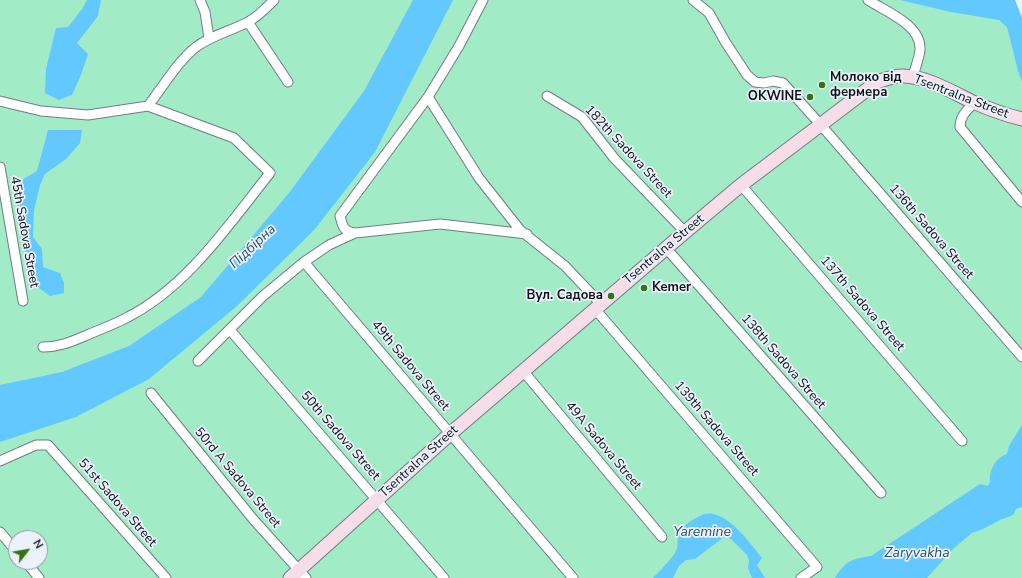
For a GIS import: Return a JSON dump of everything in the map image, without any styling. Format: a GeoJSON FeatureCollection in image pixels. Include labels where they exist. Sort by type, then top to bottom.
{"type":"FeatureCollection","features":[{"type":"Feature","properties":{"kind":"street"},"geometry":{"type":"LineString","coordinates":[[200,0],[205,12],[209,38]]}},
{"type":"Feature","properties":{"kind":"street"},"geometry":{"type":"LineString","coordinates":[[148,106],[179,65],[195,48],[209,38],[248,22],[262,13],[274,0]]}},
{"type":"Feature","properties":{"kind":"street"},"geometry":{"type":"LineString","coordinates":[[351,235],[343,226],[340,216],[428,97],[459,46],[483,0]]}},
{"type":"Feature","properties":{"kind":"street","name":"136th Sadova Street"},"geometry":{"type":"LineString","coordinates":[[693,0],[709,13],[748,75],[755,82],[764,83],[773,81],[783,84],[820,124],[1022,357]]}},
{"type":"Feature","properties":{"kind":"street"},"geometry":{"type":"LineString","coordinates":[[868,0],[906,22],[918,38],[920,49],[913,77]]}},
{"type":"Feature","properties":{"kind":"street"},"geometry":{"type":"LineString","coordinates":[[248,22],[288,82]]}},
{"type":"Feature","properties":{"kind":"street","name":"Tsentralna Street"},"geometry":{"type":"LineString","coordinates":[[299,575],[378,499],[450,434],[524,372],[666,248],[741,185],[877,82],[890,77],[913,77],[942,87],[974,103],[1005,115],[1022,119]]}},
{"type":"Feature","properties":{"kind":"street","name":"182th Sadova Street"},"geometry":{"type":"LineString","coordinates":[[547,96],[582,117],[614,158],[685,232]]}},
{"type":"Feature","properties":{"kind":"street","name":"139th Sadova Street"},"geometry":{"type":"LineString","coordinates":[[428,97],[479,178],[520,230],[527,234],[565,266],[817,567],[801,578]]}},
{"type":"Feature","properties":{"kind":"street"},"geometry":{"type":"LineString","coordinates":[[0,101],[41,111],[88,115],[148,106],[234,138],[270,174],[200,260],[161,295],[129,317],[57,347],[43,347]]}},
{"type":"Feature","properties":{"kind":"street"},"geometry":{"type":"LineString","coordinates":[[974,103],[962,116],[960,127],[1022,202]]}},
{"type":"Feature","properties":{"kind":"street","name":"45th Sadova Street"},"geometry":{"type":"LineString","coordinates":[[0,167],[22,301]]}},
{"type":"Feature","properties":{"kind":"street","name":"137th Sadova Street"},"geometry":{"type":"LineString","coordinates":[[741,185],[962,441]]}},
{"type":"Feature","properties":{"kind":"street"},"geometry":{"type":"LineString","coordinates":[[198,360],[263,296],[304,262],[329,244],[351,235],[440,224],[527,234]]}},
{"type":"Feature","properties":{"kind":"street","name":"138th Sadova Street"},"geometry":{"type":"LineString","coordinates":[[666,248],[881,493]]}},
{"type":"Feature","properties":{"kind":"street","name":"49th Sadova Street"},"geometry":{"type":"LineString","coordinates":[[304,262],[574,578]]}},
{"type":"Feature","properties":{"kind":"street","name":"50th Sadova Street"},"geometry":{"type":"LineString","coordinates":[[230,330],[378,499],[444,578]]}},
{"type":"Feature","properties":{"kind":"street","name":"49A Sadova Street"},"geometry":{"type":"LineString","coordinates":[[524,372],[662,537]]}},
{"type":"Feature","properties":{"kind":"street","name":"50rd A Sadova Street"},"geometry":{"type":"LineString","coordinates":[[151,393],[299,575]]}},
{"type":"Feature","properties":{"kind":"street","name":"51st Sadova Street"},"geometry":{"type":"LineString","coordinates":[[0,461],[36,445],[48,445],[166,578]]}},
{"type":"Feature","properties":{"kind":"street"},"geometry":{"type":"LineString","coordinates":[[0,532],[8,542]]}},
{"type":"Feature","properties":{"kind":"street"},"geometry":{"type":"LineString","coordinates":[[32,570],[39,578]]}},
{"type":"Feature","properties":{"kind":"green space"},"geometry":{"type":"Polygon","coordinates":[[[0,0],[1015,0],[1022,16],[1022,578],[0,578],[0,0]]]}},
{"type":"Feature","properties":{"kind":"water"},"geometry":{"type":"Polygon","coordinates":[[[87,0],[101,0],[98,16],[77,43],[88,54],[72,95],[59,100],[45,93],[46,69],[56,28],[68,27],[87,0]]]}},
{"type":"Feature","properties":{"kind":"water","name":"Підбірна"},"geometry":{"type":"Polygon","coordinates":[[[413,0],[453,0],[375,152],[315,229],[237,306],[149,379],[76,417],[0,442],[0,385],[62,372],[129,346],[201,297],[289,193],[364,91],[413,0]]]}},
{"type":"Feature","properties":{"kind":"water"},"geometry":{"type":"Polygon","coordinates":[[[900,0],[1015,0],[1022,19],[1022,81],[1007,27],[999,20],[951,12],[900,0]]]}},
{"type":"Feature","properties":{"kind":"water"},"geometry":{"type":"Polygon","coordinates":[[[48,130],[82,130],[80,143],[66,159],[45,174],[40,185],[34,210],[33,237],[42,249],[43,267],[60,273],[64,283],[64,293],[50,296],[39,288],[28,268],[17,183],[37,171],[48,130]]]}},
{"type":"Feature","properties":{"kind":"water","name":"Zaryvakha"},"geometry":{"type":"Polygon","coordinates":[[[1022,425],[1022,507],[1016,509],[1013,515],[972,533],[954,548],[927,578],[835,578],[843,567],[850,561],[871,556],[980,484],[988,486],[992,469],[996,461],[1007,454],[1009,446],[1022,425]]]}},
{"type":"Feature","properties":{"kind":"water","name":"Yaremine"},"geometry":{"type":"Polygon","coordinates":[[[704,514],[720,516],[740,532],[762,558],[757,565],[765,578],[752,578],[748,568],[749,561],[747,555],[731,539],[724,537],[695,559],[686,560],[679,566],[673,578],[653,578],[673,556],[677,549],[678,536],[682,529],[688,523],[704,514]]]}},
{"type":"Feature","properties":{"kind":"place","name":"Молоко від фермера"},"geometry":{"type":"Point","coordinates":[822,85]}},
{"type":"Feature","properties":{"kind":"place","name":"OKWINE"},"geometry":{"type":"Point","coordinates":[810,97]}},
{"type":"Feature","properties":{"kind":"place","name":"Kemer"},"geometry":{"type":"Point","coordinates":[644,288]}},
{"type":"Feature","properties":{"kind":"place","name":"Вул. Садова"},"geometry":{"type":"Point","coordinates":[611,296]}}]}
